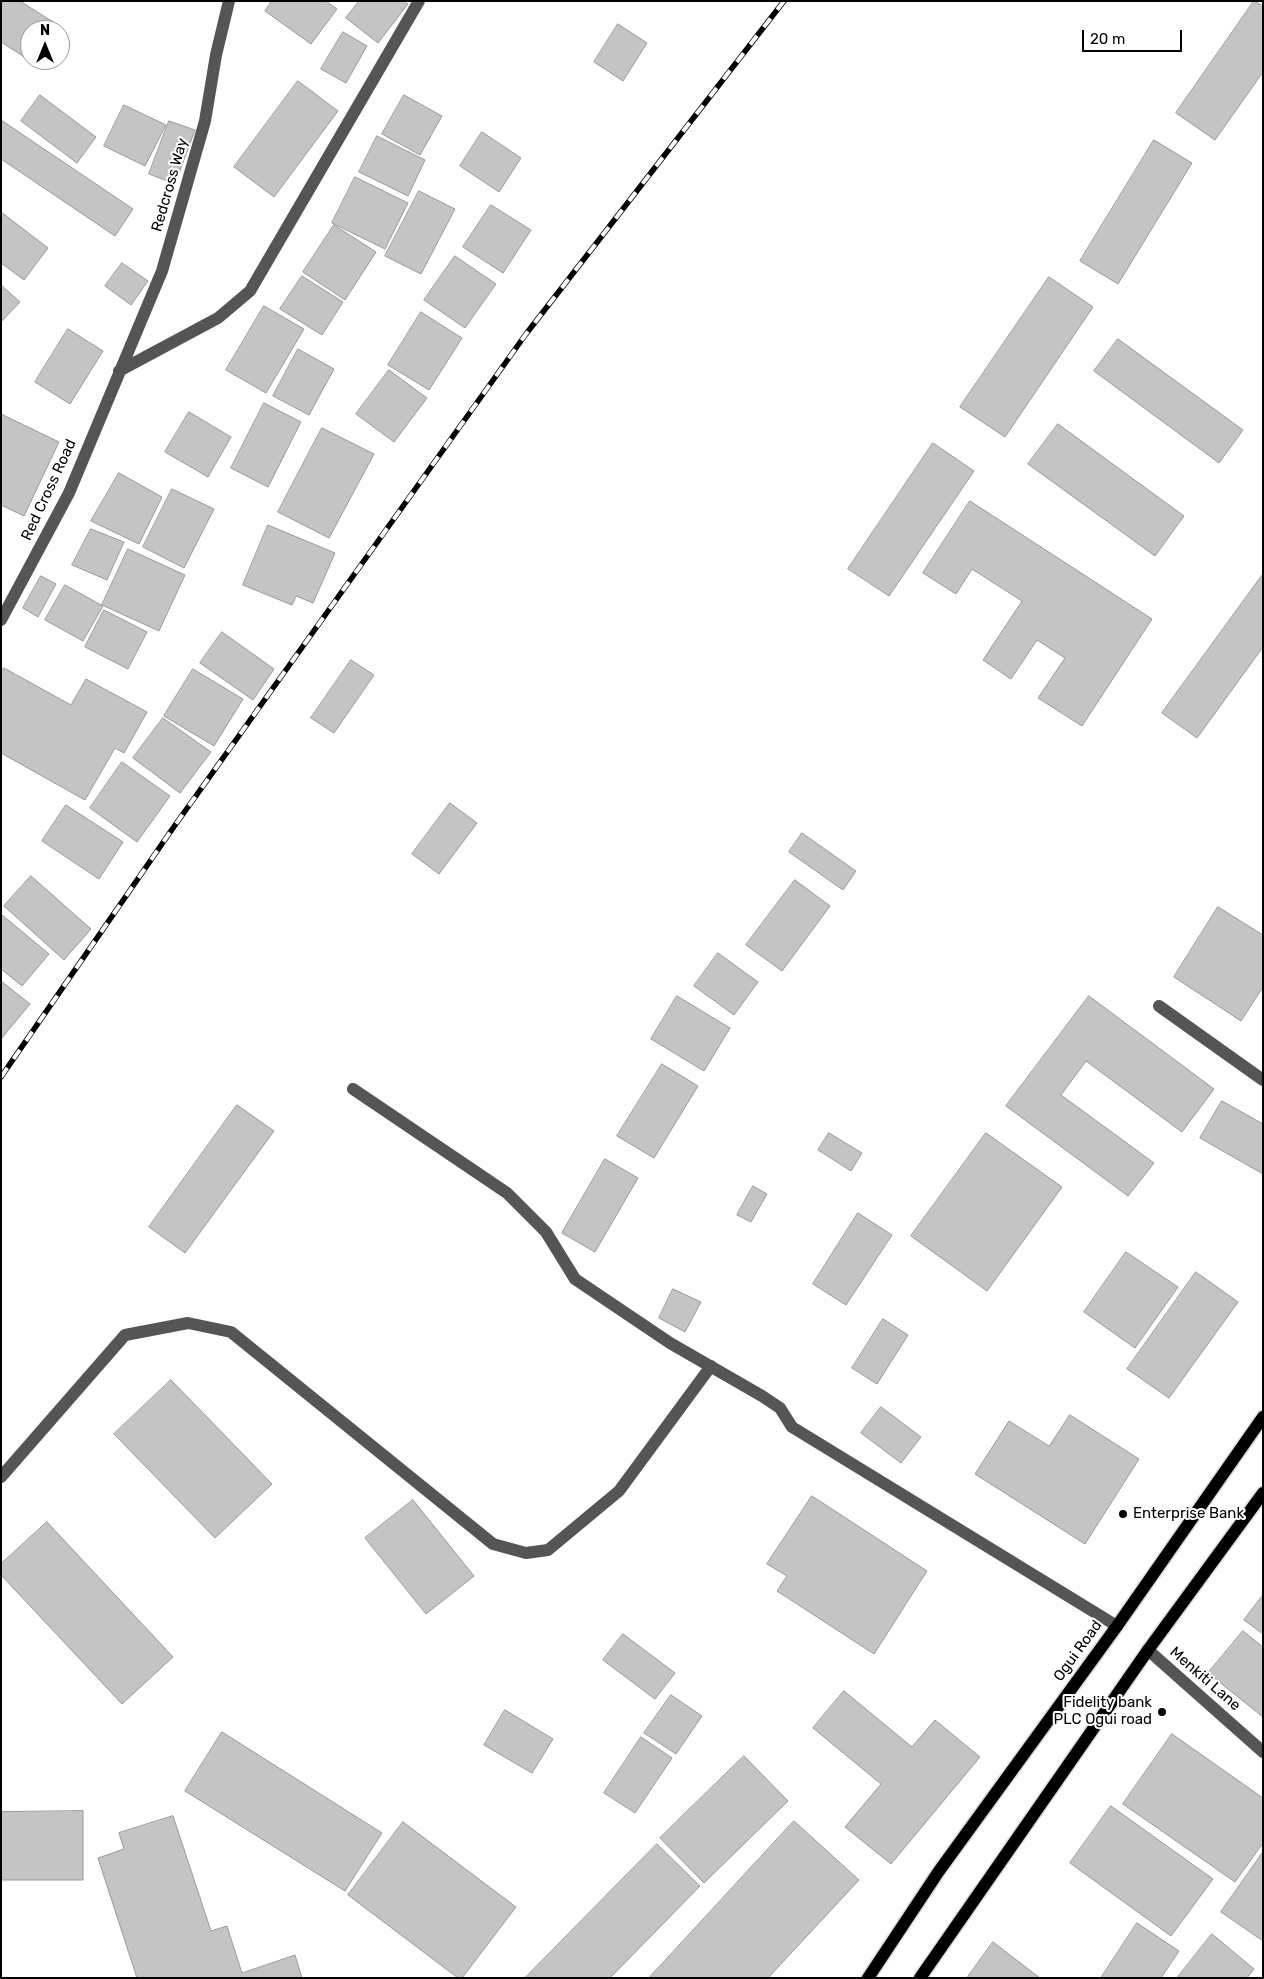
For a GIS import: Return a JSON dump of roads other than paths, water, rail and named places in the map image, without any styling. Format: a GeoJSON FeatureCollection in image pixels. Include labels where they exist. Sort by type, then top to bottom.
{"type":"FeatureCollection","features":[{"type":"Feature","properties":{"kind":"main road","name":"Ogui Road"},"geometry":{"type":"LineString","coordinates":[[868,1978],[939,1871],[1117,1626],[1263,1417]]}},
{"type":"Feature","properties":{"kind":"main road"},"geometry":{"type":"LineString","coordinates":[[920,1978],[1148,1650],[1263,1493]]}},
{"type":"Feature","properties":{"kind":"street","name":"Redcross Way"},"geometry":{"type":"LineString","coordinates":[[119,371],[143,319],[162,271],[205,121],[216,55],[229,1]]}},
{"type":"Feature","properties":{"kind":"street"},"geometry":{"type":"LineString","coordinates":[[119,371],[218,318],[250,291],[419,1]]}},
{"type":"Feature","properties":{"kind":"street","name":"Red Cross Road"},"geometry":{"type":"LineString","coordinates":[[1,620],[69,494],[119,371]]}},
{"type":"Feature","properties":{"kind":"street"},"geometry":{"type":"LineString","coordinates":[[1159,1006],[1263,1080]]}},
{"type":"Feature","properties":{"kind":"street"},"geometry":{"type":"LineString","coordinates":[[353,1089],[507,1193],[546,1232],[574,1279],[670,1343],[780,1408],[792,1427],[1117,1626]]}},
{"type":"Feature","properties":{"kind":"street"},"geometry":{"type":"LineString","coordinates":[[1,1477],[125,1335],[188,1323],[231,1332],[493,1544],[526,1553],[548,1550],[619,1491],[711,1366]]}},
{"type":"Feature","properties":{"kind":"street","name":"Menkiti Lane"},"geometry":{"type":"LineString","coordinates":[[1148,1650],[1263,1752]]}},
{"type":"Feature","properties":{"kind":"railway"},"geometry":{"type":"LineString","coordinates":[[1,1077],[173,828],[526,334],[784,1]]}},
{"type":"Feature","properties":{"kind":"place","name":"Enterprise Bank"},"geometry":{"type":"Point","coordinates":[1123,1514]}},
{"type":"Feature","properties":{"kind":"place","name":"Fidelity bank PLC Ogui road"},"geometry":{"type":"Point","coordinates":[1162,1712]}}]}
